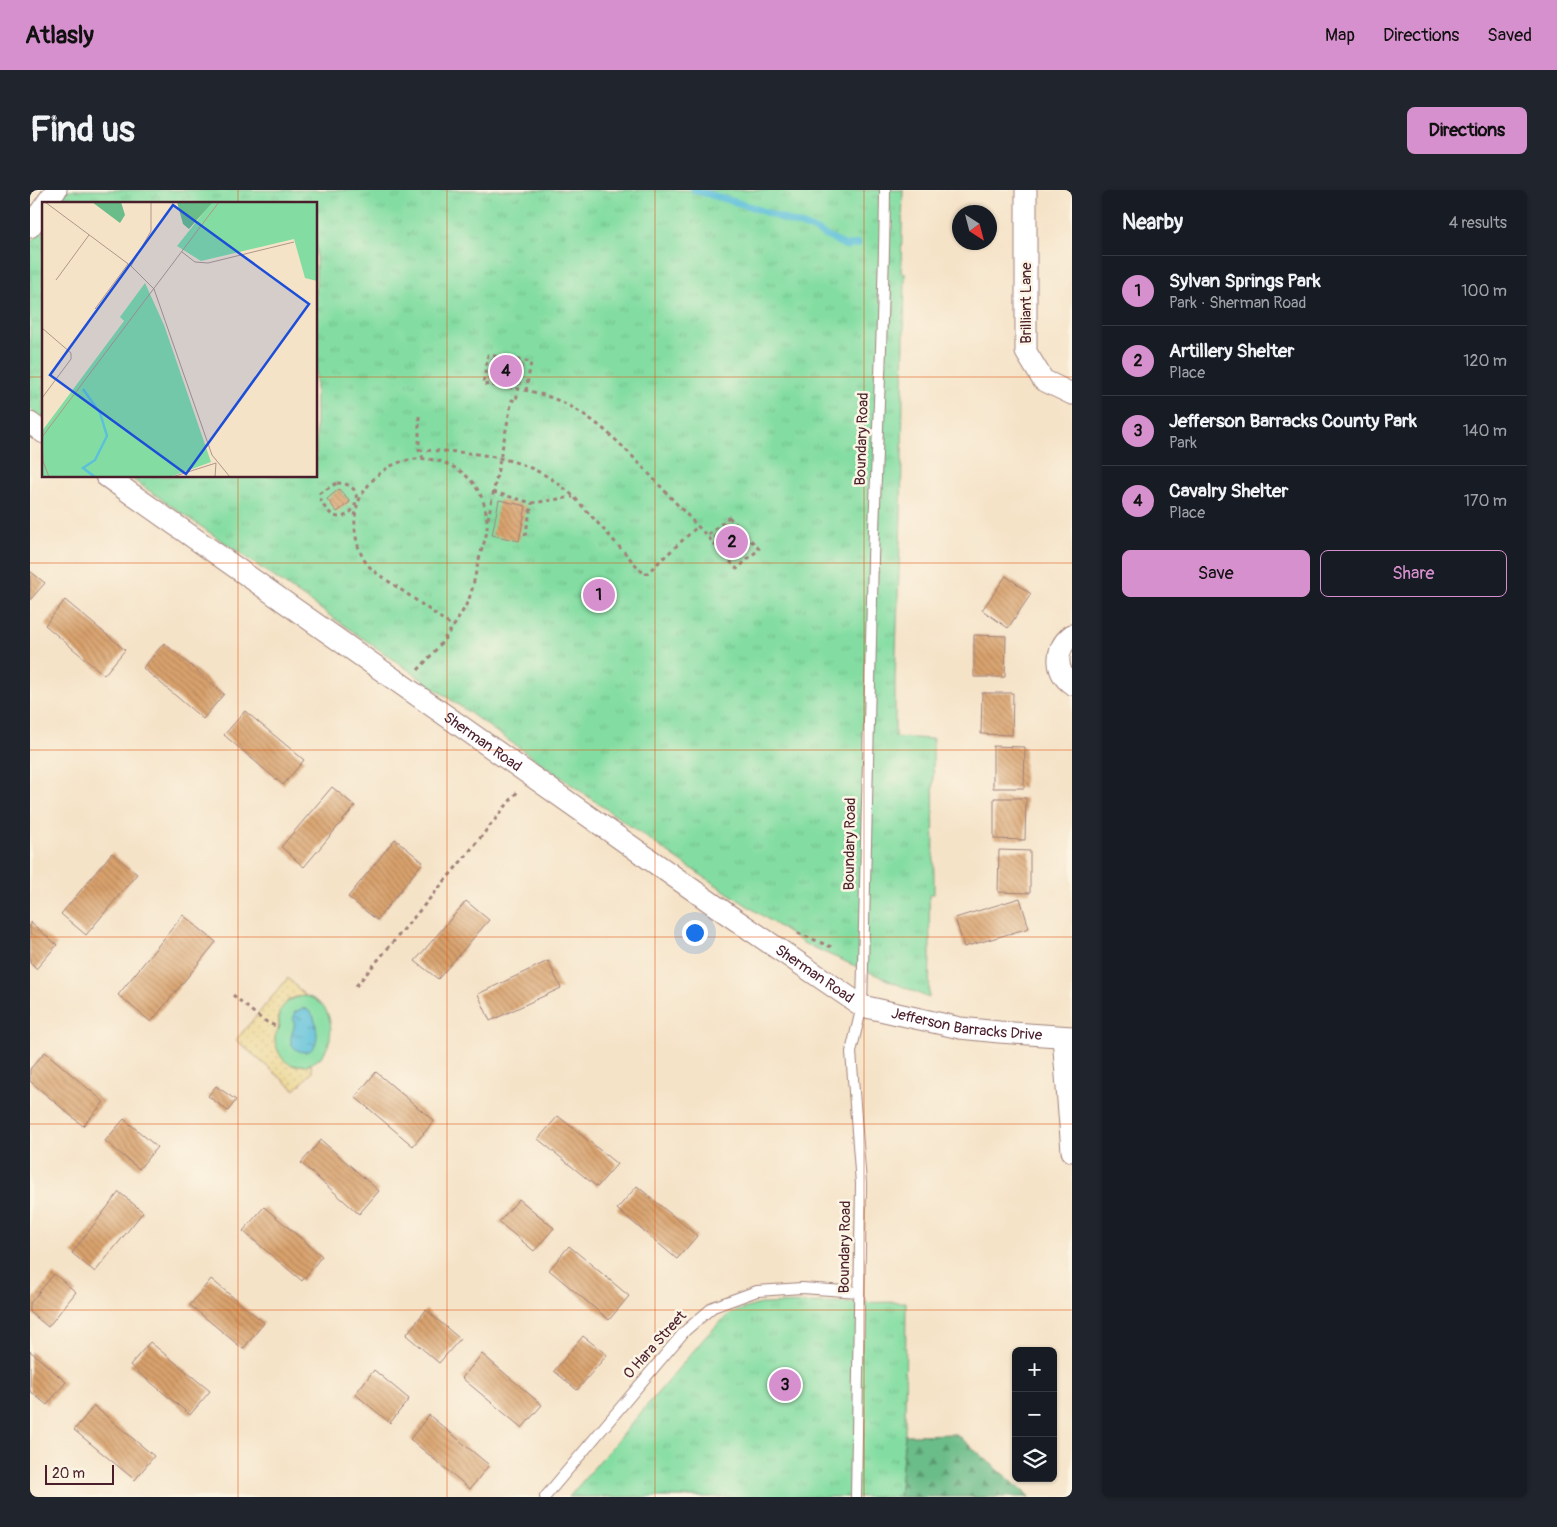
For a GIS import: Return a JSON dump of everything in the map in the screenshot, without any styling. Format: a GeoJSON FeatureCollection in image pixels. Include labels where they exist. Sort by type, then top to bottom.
{"type":"FeatureCollection","features":[{"type":"Feature","properties":{"kind":"street"},"geometry":{"type":"LineString","coordinates":[[47,202],[56,190]]}},
{"type":"Feature","properties":{"kind":"street","name":"Brilliant Lane"},"geometry":{"type":"LineString","coordinates":[[1026,190],[1026,352],[1044,380],[1071,394]]}},
{"type":"Feature","properties":{"kind":"street"},"geometry":{"type":"LineString","coordinates":[[30,227],[42,210]]}},
{"type":"Feature","properties":{"kind":"street"},"geometry":{"type":"LineString","coordinates":[[30,423],[42,432]]}},
{"type":"Feature","properties":{"kind":"street","name":"Sherman Road"},"geometry":{"type":"LineString","coordinates":[[109,478],[730,916],[862,1006]]}},
{"type":"Feature","properties":{"kind":"street"},"geometry":{"type":"LineString","coordinates":[[1072,635],[1066,640],[1058,657],[1059,667],[1063,676],[1072,684]]}},
{"type":"Feature","properties":{"kind":"street","name":"Jefferson Barracks Drive"},"geometry":{"type":"LineString","coordinates":[[862,1006],[960,1028],[1068,1037]]}},
{"type":"Feature","properties":{"kind":"street"},"geometry":{"type":"LineString","coordinates":[[1068,1037],[1072,1151]]}},
{"type":"Feature","properties":{"kind":"lane","name":"Boundary Road"},"geometry":{"type":"LineString","coordinates":[[856,1497],[860,1184],[851,1052],[862,1006],[868,708],[884,277],[885,190]]}},
{"type":"Feature","properties":{"kind":"lane","name":"O Hara Street"},"geometry":{"type":"LineString","coordinates":[[545,1497],[685,1331],[713,1307],[758,1291],[802,1288],[859,1292]]}},
{"type":"Feature","properties":{"kind":"path"},"geometry":{"type":"LineString","coordinates":[[526,391],[531,362],[488,355],[483,384],[518,390],[539,393],[571,406],[603,428],[635,459],[737,569],[759,549],[729,517],[707,536]]}},
{"type":"Feature","properties":{"kind":"path"},"geometry":{"type":"LineString","coordinates":[[412,676],[442,644],[468,602],[479,556],[486,538],[512,400],[516,401],[518,390]]}},
{"type":"Feature","properties":{"kind":"path"},"geometry":{"type":"LineString","coordinates":[[419,416],[418,450],[423,458]]}},
{"type":"Feature","properties":{"kind":"path"},"geometry":{"type":"LineString","coordinates":[[418,450],[451,451],[514,461],[546,474],[563,486],[574,497],[645,575],[698,526]]}},
{"type":"Feature","properties":{"kind":"path"},"geometry":{"type":"LineString","coordinates":[[453,626],[378,576],[365,561],[357,543],[354,524],[356,504],[355,492],[347,485],[337,483],[320,493],[320,498],[327,510],[336,516],[348,514],[352,511],[356,504],[366,487],[377,475],[391,465],[406,460],[423,458],[440,460],[455,467],[468,477],[478,490],[485,505],[488,522]]}},
{"type":"Feature","properties":{"kind":"path"},"geometry":{"type":"LineString","coordinates":[[494,492],[532,503],[574,497]]}},
{"type":"Feature","properties":{"kind":"path"},"geometry":{"type":"LineString","coordinates":[[525,536],[532,503]]}},
{"type":"Feature","properties":{"kind":"path"},"geometry":{"type":"LineString","coordinates":[[356,986],[518,791]]}},
{"type":"Feature","properties":{"kind":"path"},"geometry":{"type":"LineString","coordinates":[[791,929],[834,948]]}},
{"type":"Feature","properties":{"kind":"path"},"geometry":{"type":"LineString","coordinates":[[233,994],[261,1018],[273,1026],[280,1027]]}},
{"type":"Feature","properties":{"kind":"green space"},"geometry":{"type":"Polygon","coordinates":[[[64,190],[903,190],[901,273],[905,273],[895,737],[933,739],[934,894],[929,895],[929,998],[805,944],[680,861],[131,478],[318,478],[318,202],[57,202],[64,190]]]}},
{"type":"Feature","properties":{"kind":"green space"},"geometry":{"type":"Polygon","coordinates":[[[42,227],[42,418],[30,409],[30,244],[42,227]]]}},
{"type":"Feature","properties":{"kind":"green space"},"geometry":{"type":"Polygon","coordinates":[[[306,996],[317,1001],[325,1009],[330,1023],[330,1039],[324,1054],[318,1059],[308,1065],[294,1065],[287,1063],[283,1059],[276,1046],[275,1035],[279,1028],[279,1012],[290,1000],[306,996]]]}},
{"type":"Feature","properties":{"kind":"green space"},"geometry":{"type":"Polygon","coordinates":[[[906,1302],[905,1435],[899,1497],[569,1497],[707,1335],[730,1313],[760,1304],[906,1302]]]}},
{"type":"Feature","properties":{"kind":"green space"},"geometry":{"type":"Polygon","coordinates":[[[956,1434],[1030,1497],[899,1497],[905,1435],[956,1434]]]}},
{"type":"Feature","properties":{"kind":"sand"},"geometry":{"type":"Polygon","coordinates":[[[288,978],[306,996],[288,1000],[278,1017],[279,1027],[275,1039],[278,1051],[282,1058],[294,1066],[311,1064],[312,1072],[295,1090],[236,1040],[288,978]]]}},
{"type":"Feature","properties":{"kind":"water"},"geometry":{"type":"Polygon","coordinates":[[[303,1008],[309,1011],[315,1020],[317,1033],[315,1045],[310,1051],[306,1052],[295,1049],[291,1042],[294,1014],[303,1008]]]}},
{"type":"Feature","properties":{"kind":"building"},"geometry":{"type":"Polygon","coordinates":[[[492,359],[523,364],[520,385],[489,379],[492,359]]]}},
{"type":"Feature","properties":{"kind":"building"},"geometry":{"type":"Polygon","coordinates":[[[339,489],[350,502],[337,512],[327,499],[339,489]]]}},
{"type":"Feature","properties":{"kind":"building"},"geometry":{"type":"Polygon","coordinates":[[[499,500],[526,506],[519,541],[492,535],[499,500]]]}},
{"type":"Feature","properties":{"kind":"building"},"geometry":{"type":"Polygon","coordinates":[[[728,524],[749,546],[736,559],[714,537],[728,524]]]}},
{"type":"Feature","properties":{"kind":"building"},"geometry":{"type":"Polygon","coordinates":[[[30,571],[45,583],[30,600],[30,571]]]}},
{"type":"Feature","properties":{"kind":"building"},"geometry":{"type":"Polygon","coordinates":[[[1006,576],[1031,594],[1008,628],[982,610],[1006,576]]]}},
{"type":"Feature","properties":{"kind":"building"},"geometry":{"type":"Polygon","coordinates":[[[65,600],[125,650],[104,675],[45,625],[65,600]]]}},
{"type":"Feature","properties":{"kind":"building"},"geometry":{"type":"Polygon","coordinates":[[[974,635],[1006,636],[1005,677],[974,677],[974,635]]]}},
{"type":"Feature","properties":{"kind":"building"},"geometry":{"type":"Polygon","coordinates":[[[164,643],[224,694],[203,719],[143,668],[164,643]]]}},
{"type":"Feature","properties":{"kind":"building"},"geometry":{"type":"Polygon","coordinates":[[[982,693],[1013,693],[1012,735],[981,734],[982,693]]]}},
{"type":"Feature","properties":{"kind":"building"},"geometry":{"type":"Polygon","coordinates":[[[245,711],[304,760],[283,785],[224,735],[245,711]]]}},
{"type":"Feature","properties":{"kind":"building"},"geometry":{"type":"Polygon","coordinates":[[[993,746],[1025,747],[1024,788],[993,788],[993,746]]]}},
{"type":"Feature","properties":{"kind":"building"},"geometry":{"type":"Polygon","coordinates":[[[332,787],[355,806],[304,867],[281,847],[332,787]]]}},
{"type":"Feature","properties":{"kind":"building"},"geometry":{"type":"Polygon","coordinates":[[[994,798],[1026,798],[1025,840],[994,839],[994,798]]]}},
{"type":"Feature","properties":{"kind":"building"},"geometry":{"type":"Polygon","coordinates":[[[395,839],[423,862],[377,920],[348,897],[395,839]]]}},
{"type":"Feature","properties":{"kind":"building"},"geometry":{"type":"Polygon","coordinates":[[[999,850],[1030,851],[1030,893],[998,892],[999,850]]]}},
{"type":"Feature","properties":{"kind":"building"},"geometry":{"type":"Polygon","coordinates":[[[112,853],[137,874],[86,935],[61,914],[112,853]]]}},
{"type":"Feature","properties":{"kind":"building"},"geometry":{"type":"Polygon","coordinates":[[[1020,898],[1029,928],[964,947],[955,918],[1020,898]]]}},
{"type":"Feature","properties":{"kind":"building"},"geometry":{"type":"Polygon","coordinates":[[[466,901],[489,920],[438,979],[415,961],[466,901]]]}},
{"type":"Feature","properties":{"kind":"building"},"geometry":{"type":"Polygon","coordinates":[[[183,915],[216,942],[151,1022],[118,995],[183,915]]]}},
{"type":"Feature","properties":{"kind":"building"},"geometry":{"type":"Polygon","coordinates":[[[30,922],[57,945],[36,969],[30,963],[30,922]]]}},
{"type":"Feature","properties":{"kind":"building"},"geometry":{"type":"Polygon","coordinates":[[[548,961],[561,988],[490,1021],[478,994],[548,961]]]}},
{"type":"Feature","properties":{"kind":"building"},"geometry":{"type":"Polygon","coordinates":[[[45,1052],[104,1102],[83,1126],[30,1081],[30,1069],[45,1052]]]}},
{"type":"Feature","properties":{"kind":"building"},"geometry":{"type":"Polygon","coordinates":[[[376,1072],[434,1121],[413,1146],[355,1097],[376,1072]]]}},
{"type":"Feature","properties":{"kind":"building"},"geometry":{"type":"Polygon","coordinates":[[[216,1086],[236,1100],[228,1111],[208,1096],[216,1086]]]}},
{"type":"Feature","properties":{"kind":"building"},"geometry":{"type":"Polygon","coordinates":[[[558,1116],[617,1164],[597,1187],[538,1139],[558,1116]]]}},
{"type":"Feature","properties":{"kind":"building"},"geometry":{"type":"Polygon","coordinates":[[[124,1119],[157,1147],[139,1169],[105,1141],[124,1119]]]}},
{"type":"Feature","properties":{"kind":"building"},"geometry":{"type":"Polygon","coordinates":[[[321,1140],[379,1191],[359,1214],[301,1163],[321,1140]]]}},
{"type":"Feature","properties":{"kind":"building"},"geometry":{"type":"Polygon","coordinates":[[[637,1186],[697,1236],[677,1259],[617,1209],[637,1186]]]}},
{"type":"Feature","properties":{"kind":"building"},"geometry":{"type":"Polygon","coordinates":[[[119,1192],[143,1212],[95,1272],[72,1253],[119,1192]]]}},
{"type":"Feature","properties":{"kind":"building"},"geometry":{"type":"Polygon","coordinates":[[[519,1199],[554,1228],[534,1251],[499,1222],[519,1199]]]}},
{"type":"Feature","properties":{"kind":"building"},"geometry":{"type":"Polygon","coordinates":[[[264,1207],[322,1256],[302,1281],[243,1231],[264,1207]]]}},
{"type":"Feature","properties":{"kind":"building"},"geometry":{"type":"Polygon","coordinates":[[[569,1246],[629,1296],[609,1320],[549,1270],[569,1246]]]}},
{"type":"Feature","properties":{"kind":"building"},"geometry":{"type":"Polygon","coordinates":[[[54,1274],[76,1292],[48,1327],[30,1312],[30,1303],[54,1274]]]}},
{"type":"Feature","properties":{"kind":"building"},"geometry":{"type":"Polygon","coordinates":[[[211,1279],[264,1323],[243,1349],[190,1305],[211,1279]]]}},
{"type":"Feature","properties":{"kind":"building"},"geometry":{"type":"Polygon","coordinates":[[[426,1310],[460,1339],[439,1363],[406,1335],[426,1310]]]}},
{"type":"Feature","properties":{"kind":"building"},"geometry":{"type":"Polygon","coordinates":[[[583,1336],[607,1355],[577,1390],[554,1371],[583,1336]]]}},
{"type":"Feature","properties":{"kind":"building"},"geometry":{"type":"Polygon","coordinates":[[[150,1342],[210,1391],[190,1415],[130,1365],[150,1342]]]}},
{"type":"Feature","properties":{"kind":"building"},"geometry":{"type":"Polygon","coordinates":[[[30,1351],[66,1382],[47,1405],[30,1391],[30,1351]]]}},
{"type":"Feature","properties":{"kind":"building"},"geometry":{"type":"Polygon","coordinates":[[[482,1354],[542,1405],[522,1428],[462,1378],[482,1354]]]}},
{"type":"Feature","properties":{"kind":"building"},"geometry":{"type":"Polygon","coordinates":[[[374,1370],[409,1399],[390,1423],[355,1394],[374,1370]]]}},
{"type":"Feature","properties":{"kind":"building"},"geometry":{"type":"Polygon","coordinates":[[[94,1406],[154,1456],[135,1480],[74,1430],[94,1406]]]}},
{"type":"Feature","properties":{"kind":"building"},"geometry":{"type":"Polygon","coordinates":[[[429,1415],[489,1465],[470,1489],[410,1439],[429,1415]]]}},
{"type":"Feature","properties":{"kind":"waterway"},"geometry":{"type":"LineString","coordinates":[[694,190],[749,206],[811,228],[846,246],[858,244]]}},
{"type":"Feature","properties":{"kind":"place","name":"Cavalry Shelter"},"geometry":{"type":"Point","coordinates":[506,371]}},
{"type":"Feature","properties":{"kind":"place","name":"Artillery Shelter"},"geometry":{"type":"Point","coordinates":[732,542]}},
{"type":"Feature","properties":{"kind":"place","name":"Sylvan Springs Park"},"geometry":{"type":"Point","coordinates":[599,595]}},
{"type":"Feature","properties":{"kind":"place","name":"Jefferson Barracks County Park"},"geometry":{"type":"Point","coordinates":[785,1385]}}]}
